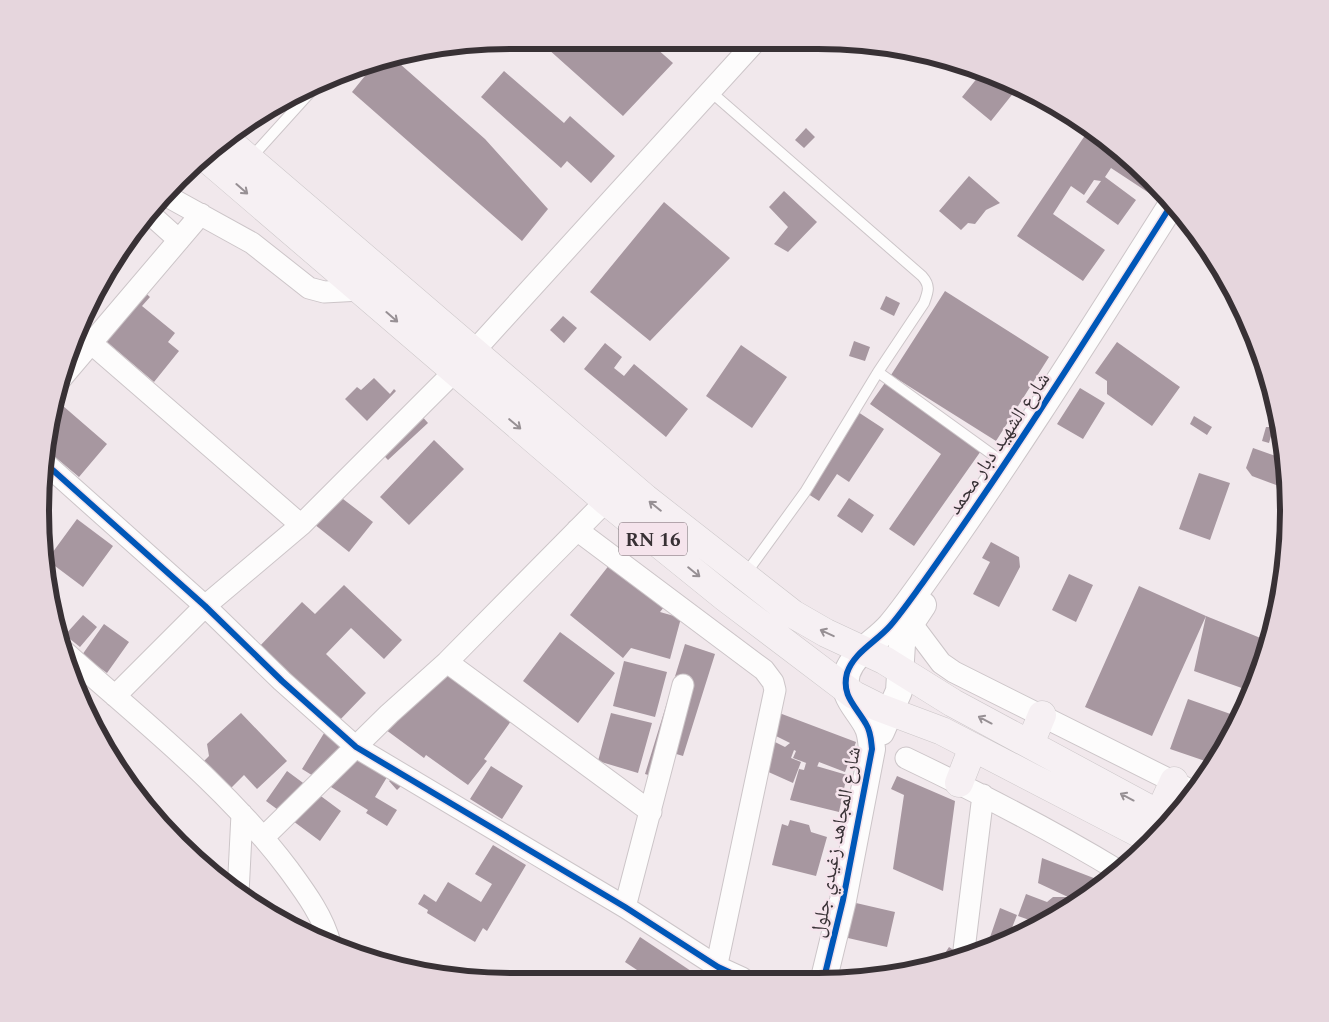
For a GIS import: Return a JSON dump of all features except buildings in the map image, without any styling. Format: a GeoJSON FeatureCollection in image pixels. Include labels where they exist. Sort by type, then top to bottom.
{"type":"FeatureCollection","features":[{"type":"Feature","properties":{"kind":"main road","name":"RN 16"},"geometry":{"type":"LineString","coordinates":[[231,143],[645,498],[793,614],[826,633],[864,649],[900,669],[930,690],[1165,817]]}},
{"type":"Feature","properties":{"kind":"main road","name":"RN 16"},"geometry":{"type":"LineString","coordinates":[[209,161],[606,501],[726,598],[845,688],[866,702],[942,731],[1146,837]]}},
{"type":"Feature","properties":{"kind":"main road"},"geometry":{"type":"LineString","coordinates":[[1030,744],[1042,715]]}},
{"type":"Feature","properties":{"kind":"main road"},"geometry":{"type":"LineString","coordinates":[[971,789],[973,747]]}},
{"type":"Feature","properties":{"kind":"main road"},"geometry":{"type":"LineString","coordinates":[[1165,817],[1184,787]]}},
{"type":"Feature","properties":{"kind":"street"},"geometry":{"type":"LineString","coordinates":[[474,350],[749,49]]}},
{"type":"Feature","properties":{"kind":"street"},"geometry":{"type":"LineString","coordinates":[[171,198],[252,243],[309,288],[324,292],[361,290]]}},
{"type":"Feature","properties":{"kind":"street","name":"شارع الشهيد دبار محمد"},"geometry":{"type":"LineString","coordinates":[[891,712],[899,691],[902,644],[911,622],[1004,463],[1066,371],[1169,209]]}},
{"type":"Feature","properties":{"kind":"street"},"geometry":{"type":"LineString","coordinates":[[72,367],[201,214]]}},
{"type":"Feature","properties":{"kind":"street"},"geometry":{"type":"LineString","coordinates":[[154,217],[179,240]]}},
{"type":"Feature","properties":{"kind":"street","name":"شارع الشهيد دبار محمد"},"geometry":{"type":"LineString","coordinates":[[845,688],[848,670],[864,649],[894,621],[962,537],[1176,219]]}},
{"type":"Feature","properties":{"kind":"street"},"geometry":{"type":"LineString","coordinates":[[91,343],[300,525]]}},
{"type":"Feature","properties":{"kind":"street"},"geometry":{"type":"LineString","coordinates":[[100,692],[300,525],[454,372]]}},
{"type":"Feature","properties":{"kind":"street"},"geometry":{"type":"LineString","coordinates":[[51,469],[205,606],[282,681],[356,747],[625,907],[716,972],[775,690],[773,682],[764,670],[576,530]]}},
{"type":"Feature","properties":{"kind":"street"},"geometry":{"type":"LineString","coordinates":[[264,837],[447,662],[606,501]]}},
{"type":"Feature","properties":{"kind":"street"},"geometry":{"type":"LineString","coordinates":[[911,622],[941,663],[954,672],[1184,787]]}},
{"type":"Feature","properties":{"kind":"street"},"geometry":{"type":"LineString","coordinates":[[74,662],[100,692],[213,783],[264,837],[308,896],[329,936]]}},
{"type":"Feature","properties":{"kind":"street"},"geometry":{"type":"LineString","coordinates":[[447,662],[650,812]]}},
{"type":"Feature","properties":{"kind":"street"},"geometry":{"type":"LineString","coordinates":[[625,907],[684,685]]}},
{"type":"Feature","properties":{"kind":"street","name":"شارع المجاهد زغيدي جلول"},"geometry":{"type":"LineString","coordinates":[[845,688],[852,705],[869,731],[872,749]]}},
{"type":"Feature","properties":{"kind":"street","name":"شارع المجاهد زغيدي جلول"},"geometry":{"type":"LineString","coordinates":[[825,973],[843,900],[872,749],[891,712]]}},
{"type":"Feature","properties":{"kind":"street"},"geometry":{"type":"LineString","coordinates":[[906,758],[971,789],[1061,836],[1112,867]]}},
{"type":"Feature","properties":{"kind":"street"},"geometry":{"type":"LineString","coordinates":[[963,950],[971,789]]}},
{"type":"Feature","properties":{"kind":"street"},"geometry":{"type":"LineString","coordinates":[[238,884],[242,814]]}},
{"type":"Feature","properties":{"kind":"lane"},"geometry":{"type":"LineString","coordinates":[[711,92],[928,283],[929,291],[924,303],[878,372],[805,492],[744,577]]}},
{"type":"Feature","properties":{"kind":"lane"},"geometry":{"type":"LineString","coordinates":[[250,160],[307,96]]}},
{"type":"Feature","properties":{"kind":"lane"},"geometry":{"type":"LineString","coordinates":[[878,372],[1004,463]]}},
{"type":"Feature","properties":{"kind":"cycle path"},"geometry":{"type":"LineString","coordinates":[[825,973],[843,900],[872,749],[868,727],[850,700],[846,688],[847,673],[850,666],[860,653],[894,621],[924,581],[1050,396],[1169,209]]}},
{"type":"Feature","properties":{"kind":"cycle path"},"geometry":{"type":"LineString","coordinates":[[51,469],[205,606],[282,681],[356,747],[625,907],[718,967],[731,973]]}}]}
